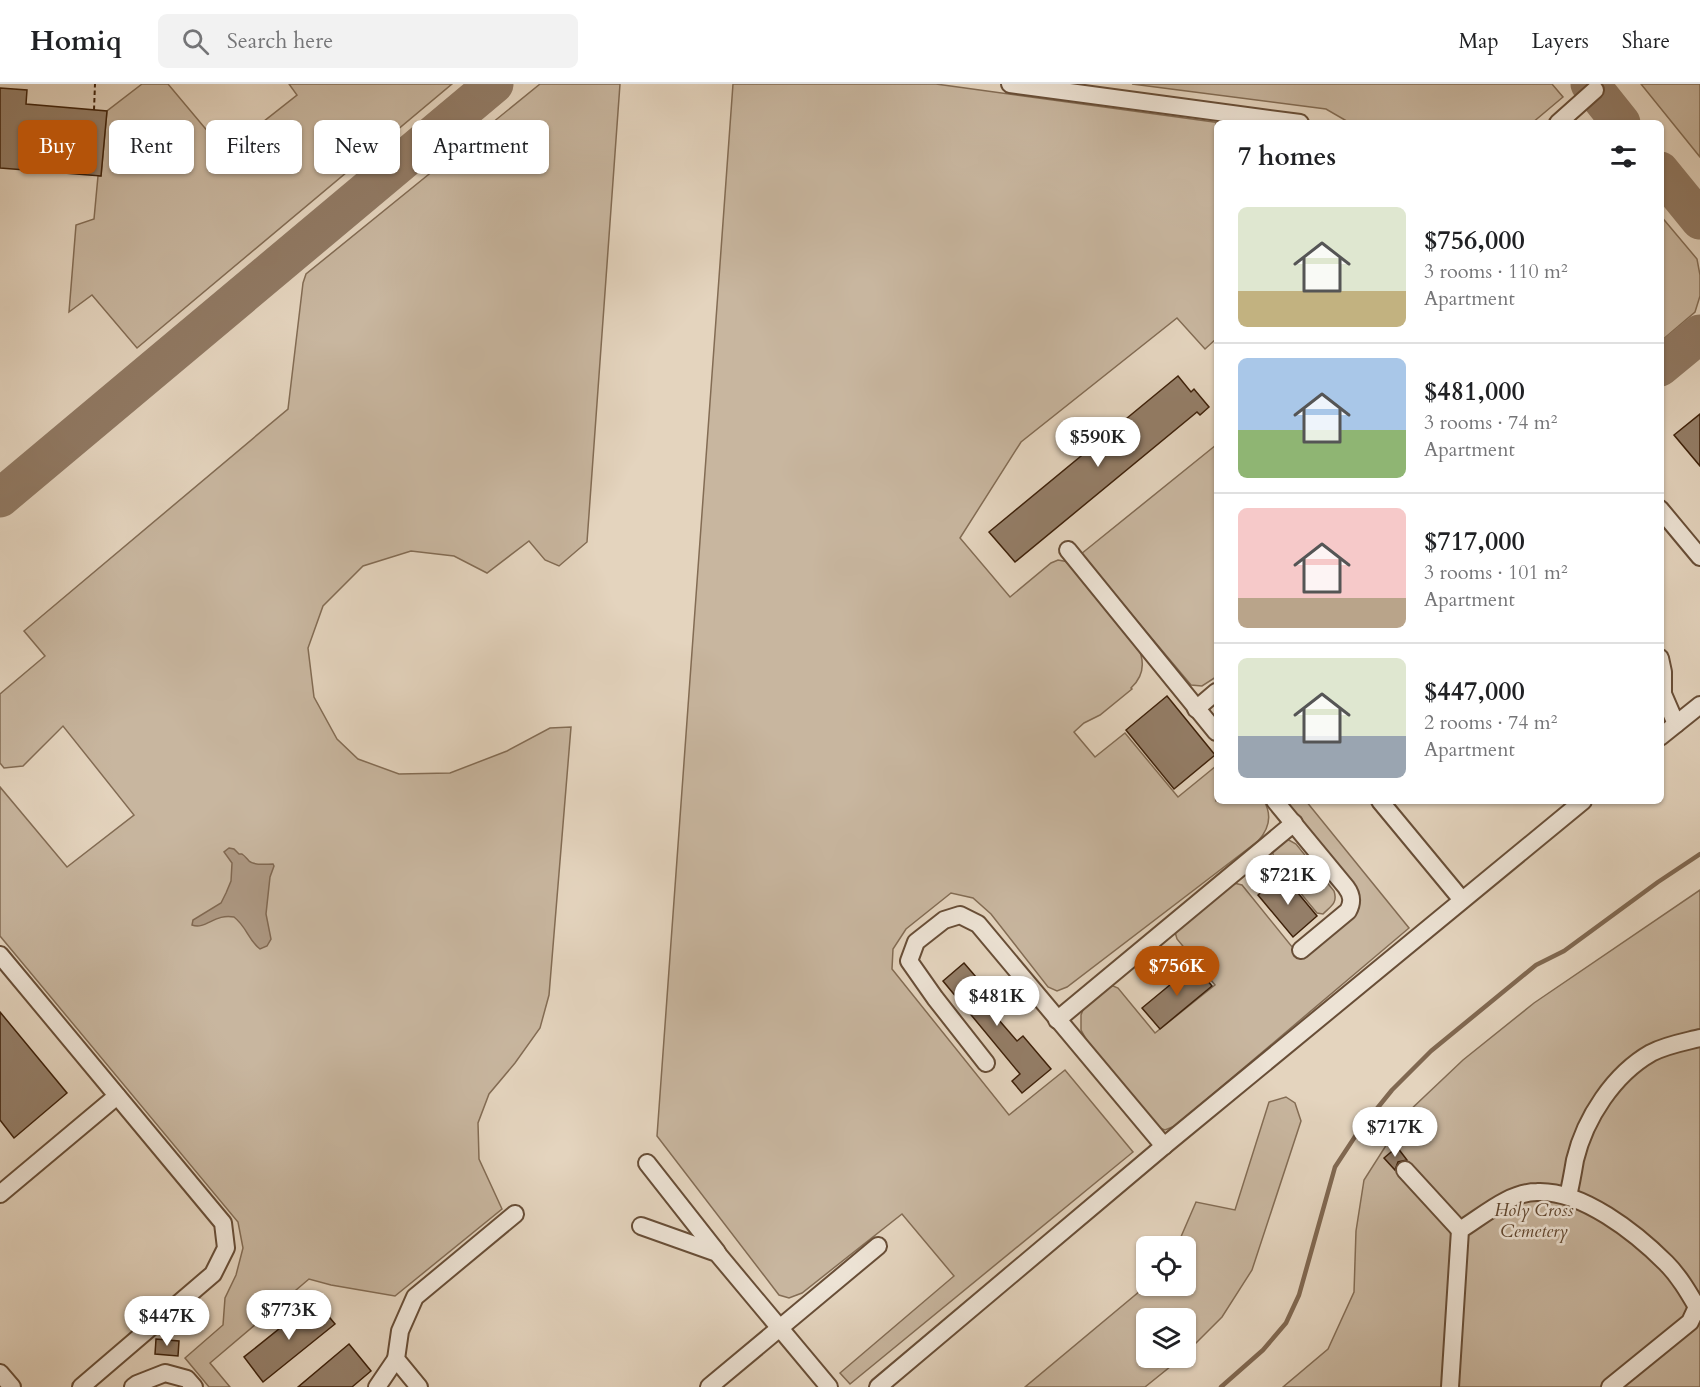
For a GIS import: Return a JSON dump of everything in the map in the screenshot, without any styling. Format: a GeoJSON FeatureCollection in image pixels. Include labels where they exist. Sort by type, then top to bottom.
{"type":"FeatureCollection","features":[{"type":"Feature","properties":{"kind":"lane"},"geometry":{"type":"LineString","coordinates":[[1010,84],[1278,120]]}},
{"type":"Feature","properties":{"kind":"lane"},"geometry":{"type":"LineString","coordinates":[[1561,120],[1595,90]]}},
{"type":"Feature","properties":{"kind":"lane"},"geometry":{"type":"LineString","coordinates":[[1664,514],[1700,557]]}},
{"type":"Feature","properties":{"kind":"lane"},"geometry":{"type":"LineString","coordinates":[[1068,550],[1214,730]]}},
{"type":"Feature","properties":{"kind":"lane"},"geometry":{"type":"LineString","coordinates":[[1196,709],[1214,694]]}},
{"type":"Feature","properties":{"kind":"lane"},"geometry":{"type":"LineString","coordinates":[[1664,696],[1676,724]]}},
{"type":"Feature","properties":{"kind":"lane"},"geometry":{"type":"LineString","coordinates":[[1664,734],[1700,705]]}},
{"type":"Feature","properties":{"kind":"lane"},"geometry":{"type":"LineString","coordinates":[[1277,804],[1351,893],[1352,899],[1348,911],[1301,950]]}},
{"type":"Feature","properties":{"kind":"lane"},"geometry":{"type":"LineString","coordinates":[[1382,804],[1462,900]]}},
{"type":"Feature","properties":{"kind":"lane"},"geometry":{"type":"LineString","coordinates":[[879,1387],[1164,1146],[1579,804]]}},
{"type":"Feature","properties":{"kind":"lane"},"geometry":{"type":"LineString","coordinates":[[1057,1020],[1294,824]]}},
{"type":"Feature","properties":{"kind":"lane"},"geometry":{"type":"LineString","coordinates":[[986,1063],[909,961],[916,942],[944,920],[960,915],[978,924],[1164,1146]]}},
{"type":"Feature","properties":{"kind":"lane"},"geometry":{"type":"LineString","coordinates":[[0,955],[223,1223],[226,1248],[213,1274],[81,1387]]}},
{"type":"Feature","properties":{"kind":"lane"},"geometry":{"type":"LineString","coordinates":[[1568,1196],[1576,1158],[1590,1120],[1608,1090],[1629,1069],[1652,1052],[1700,1038]]}},
{"type":"Feature","properties":{"kind":"lane"},"geometry":{"type":"LineString","coordinates":[[0,1194],[117,1096]]}},
{"type":"Feature","properties":{"kind":"lane"},"geometry":{"type":"LineString","coordinates":[[647,1163],[717,1253],[829,1387]]}},
{"type":"Feature","properties":{"kind":"lane"},"geometry":{"type":"LineString","coordinates":[[1405,1170],[1460,1230],[1450,1387]]}},
{"type":"Feature","properties":{"kind":"lane"},"geometry":{"type":"LineString","coordinates":[[1460,1230],[1516,1196],[1537,1192],[1568,1196],[1590,1205],[1641,1241],[1667,1264],[1699,1309],[1690,1322],[1610,1387]]}},
{"type":"Feature","properties":{"kind":"lane"},"geometry":{"type":"LineString","coordinates":[[377,1387],[396,1359],[400,1331],[415,1297],[514,1214]]}},
{"type":"Feature","properties":{"kind":"lane"},"geometry":{"type":"LineString","coordinates":[[641,1226],[717,1253]]}},
{"type":"Feature","properties":{"kind":"lane"},"geometry":{"type":"LineString","coordinates":[[709,1387],[878,1246]]}},
{"type":"Feature","properties":{"kind":"lane"},"geometry":{"type":"LineString","coordinates":[[396,1359],[418,1387]]}},
{"type":"Feature","properties":{"kind":"lane"},"geometry":{"type":"LineString","coordinates":[[0,1373],[12,1387]]}},
{"type":"Feature","properties":{"kind":"lane"},"geometry":{"type":"LineString","coordinates":[[133,1387],[165,1373],[187,1379],[194,1387]]}},
{"type":"Feature","properties":{"kind":"path"},"geometry":{"type":"LineString","coordinates":[[94,110],[95,84]]}},
{"type":"Feature","properties":{"kind":"green space"},"geometry":{"type":"Polygon","coordinates":[[[142,84],[168,84],[206,129],[206,174],[302,174],[302,120],[265,120],[297,95],[289,84],[452,84],[400,128],[400,120],[314,120],[314,174],[345,174],[137,348],[92,295],[69,312],[76,225],[94,219],[98,176],[101,176],[107,111],[142,84]]]}},
{"type":"Feature","properties":{"kind":"green space"},"geometry":{"type":"Polygon","coordinates":[[[540,84],[620,84],[587,542],[559,566],[545,560],[529,541],[487,573],[454,556],[411,551],[363,566],[323,606],[308,648],[314,697],[337,739],[358,759],[399,774],[450,773],[507,751],[550,728],[571,727],[549,995],[540,1028],[489,1094],[478,1123],[479,1159],[502,1209],[395,1296],[309,1279],[210,1363],[230,1387],[209,1387],[185,1358],[223,1325],[225,1298],[236,1275],[243,1248],[238,1222],[0,936],[0,787],[67,867],[134,815],[63,726],[23,766],[4,768],[0,763],[0,694],[45,656],[24,631],[288,409],[306,274],[429,174],[549,174],[549,120],[496,120],[540,84]]]}},
{"type":"Feature","properties":{"kind":"green space"},"geometry":{"type":"Polygon","coordinates":[[[733,84],[936,84],[1214,122],[1214,341],[1205,349],[1177,318],[1021,442],[960,538],[1010,597],[1051,563],[1058,560],[1069,562],[1138,647],[1142,658],[1142,669],[1132,689],[1100,715],[1084,723],[1074,732],[1095,757],[1125,733],[1178,797],[1214,768],[1214,804],[1265,804],[1269,817],[1267,827],[1258,841],[1067,987],[1057,991],[1048,987],[991,914],[973,898],[951,893],[906,929],[893,949],[892,969],[1009,1115],[1065,1070],[1133,1152],[850,1384],[840,1373],[954,1276],[902,1214],[802,1293],[789,1298],[779,1295],[657,1136],[733,84]]]}},
{"type":"Feature","properties":{"kind":"green space"},"geometry":{"type":"Polygon","coordinates":[[[1132,84],[1552,84],[1563,97],[1536,120],[1345,120],[1326,109],[1132,84]]]}},
{"type":"Feature","properties":{"kind":"green space"},"geometry":{"type":"Polygon","coordinates":[[[1641,84],[1700,84],[1700,157],[1641,84]]]}},
{"type":"Feature","properties":{"kind":"green space"},"geometry":{"type":"Polygon","coordinates":[[[1664,220],[1697,259],[1700,296],[1695,312],[1664,338],[1664,220]]]}},
{"type":"Feature","properties":{"kind":"green space"},"geometry":{"type":"Polygon","coordinates":[[[1214,447],[1214,678],[1202,686],[1191,685],[1081,554],[1214,447]]]}},
{"type":"Feature","properties":{"kind":"green space"},"geometry":{"type":"Polygon","coordinates":[[[1288,804],[1308,804],[1409,928],[1175,1126],[1165,1130],[1157,1127],[1090,1046],[1081,1030],[1081,1015],[1086,1002],[1111,985],[1118,988],[1155,1033],[1215,985],[1177,939],[1175,932],[1234,883],[1242,885],[1301,958],[1358,904],[1357,889],[1288,804]]]}},
{"type":"Feature","properties":{"kind":"green space"},"geometry":{"type":"Polygon","coordinates":[[[1287,839],[1296,844],[1334,891],[1334,901],[1323,914],[1317,913],[1275,862],[1272,850],[1287,839]]]}},
{"type":"Feature","properties":{"kind":"green space","name":"Holy Cross Cemetery"},"geometry":{"type":"Polygon","coordinates":[[[1700,890],[1700,1387],[1283,1387],[1328,1349],[1354,1292],[1356,1231],[1364,1180],[1406,1114],[1463,1060],[1534,1003],[1700,890]]]}},
{"type":"Feature","properties":{"kind":"green space"},"geometry":{"type":"Polygon","coordinates":[[[1286,1097],[1295,1103],[1301,1121],[1252,1270],[1222,1317],[1196,1343],[1196,1308],[1136,1308],[1136,1368],[1169,1368],[1145,1387],[1025,1387],[1136,1294],[1196,1296],[1196,1236],[1181,1236],[1196,1202],[1235,1210],[1269,1102],[1286,1097]]]}},
{"type":"Feature","properties":{"kind":"shaded area"},"geometry":{"type":"Polygon","coordinates":[[[229,848],[242,854],[251,863],[273,864],[274,866],[270,877],[266,914],[271,939],[267,946],[260,949],[234,917],[221,917],[202,925],[192,925],[193,920],[221,903],[226,893],[231,881],[232,863],[224,852],[229,848]]]}},
{"type":"Feature","properties":{"kind":"building"},"geometry":{"type":"Polygon","coordinates":[[[0,88],[27,90],[26,104],[107,111],[101,176],[76,174],[97,174],[97,120],[18,120],[18,169],[0,168],[0,88]]]}},
{"type":"Feature","properties":{"kind":"building"},"geometry":{"type":"Polygon","coordinates":[[[1178,376],[1191,392],[1194,389],[1209,407],[1200,415],[1197,412],[1015,562],[989,532],[1178,376]]]}},
{"type":"Feature","properties":{"kind":"building"},"geometry":{"type":"Polygon","coordinates":[[[1700,414],[1700,466],[1674,435],[1700,414]]]}},
{"type":"Feature","properties":{"kind":"building"},"geometry":{"type":"Polygon","coordinates":[[[1167,696],[1214,756],[1174,789],[1126,730],[1167,696]]]}},
{"type":"Feature","properties":{"kind":"building"},"geometry":{"type":"Polygon","coordinates":[[[1283,875],[1317,916],[1293,937],[1258,895],[1283,875]]]}},
{"type":"Feature","properties":{"kind":"building"},"geometry":{"type":"Polygon","coordinates":[[[964,963],[1006,1012],[998,1019],[1017,1041],[1023,1036],[1051,1069],[1022,1093],[1012,1081],[1020,1074],[943,981],[964,963]]]}},
{"type":"Feature","properties":{"kind":"building"},"geometry":{"type":"Polygon","coordinates":[[[1194,965],[1212,986],[1160,1029],[1142,1008],[1194,965]]]}},
{"type":"Feature","properties":{"kind":"building"},"geometry":{"type":"Polygon","coordinates":[[[0,1012],[67,1093],[14,1138],[0,1120],[0,1012]]]}},
{"type":"Feature","properties":{"kind":"building"},"geometry":{"type":"Polygon","coordinates":[[[1397,1147],[1407,1160],[1398,1162],[1395,1170],[1384,1158],[1397,1147]]]}},
{"type":"Feature","properties":{"kind":"building"},"geometry":{"type":"Polygon","coordinates":[[[315,1300],[335,1324],[263,1382],[244,1357],[315,1300]]]}},
{"type":"Feature","properties":{"kind":"building"},"geometry":{"type":"Polygon","coordinates":[[[156,1339],[179,1341],[178,1356],[155,1354],[156,1339]]]}},
{"type":"Feature","properties":{"kind":"building"},"geometry":{"type":"Polygon","coordinates":[[[349,1344],[371,1371],[352,1387],[298,1387],[349,1344]]]}},
{"type":"Feature","properties":{"kind":"waterway"},"geometry":{"type":"LineString","coordinates":[[1221,1387],[1263,1350],[1286,1323],[1299,1295],[1335,1167],[1358,1132],[1392,1090],[1431,1051],[1536,965],[1564,951],[1700,854]]}},
{"type":"Feature","properties":{"kind":"taxiway"},"geometry":{"type":"LineString","coordinates":[[0,498],[494,84]]}},
{"type":"Feature","properties":{"kind":"taxiway"},"geometry":{"type":"LineString","coordinates":[[1590,84],[1619,120]]}},
{"type":"Feature","properties":{"kind":"taxiway"},"geometry":{"type":"LineString","coordinates":[[1664,176],[1700,220]]}},
{"type":"Feature","properties":{"kind":"taxiway"},"geometry":{"type":"LineString","coordinates":[[1664,364],[1700,334]]}}]}
